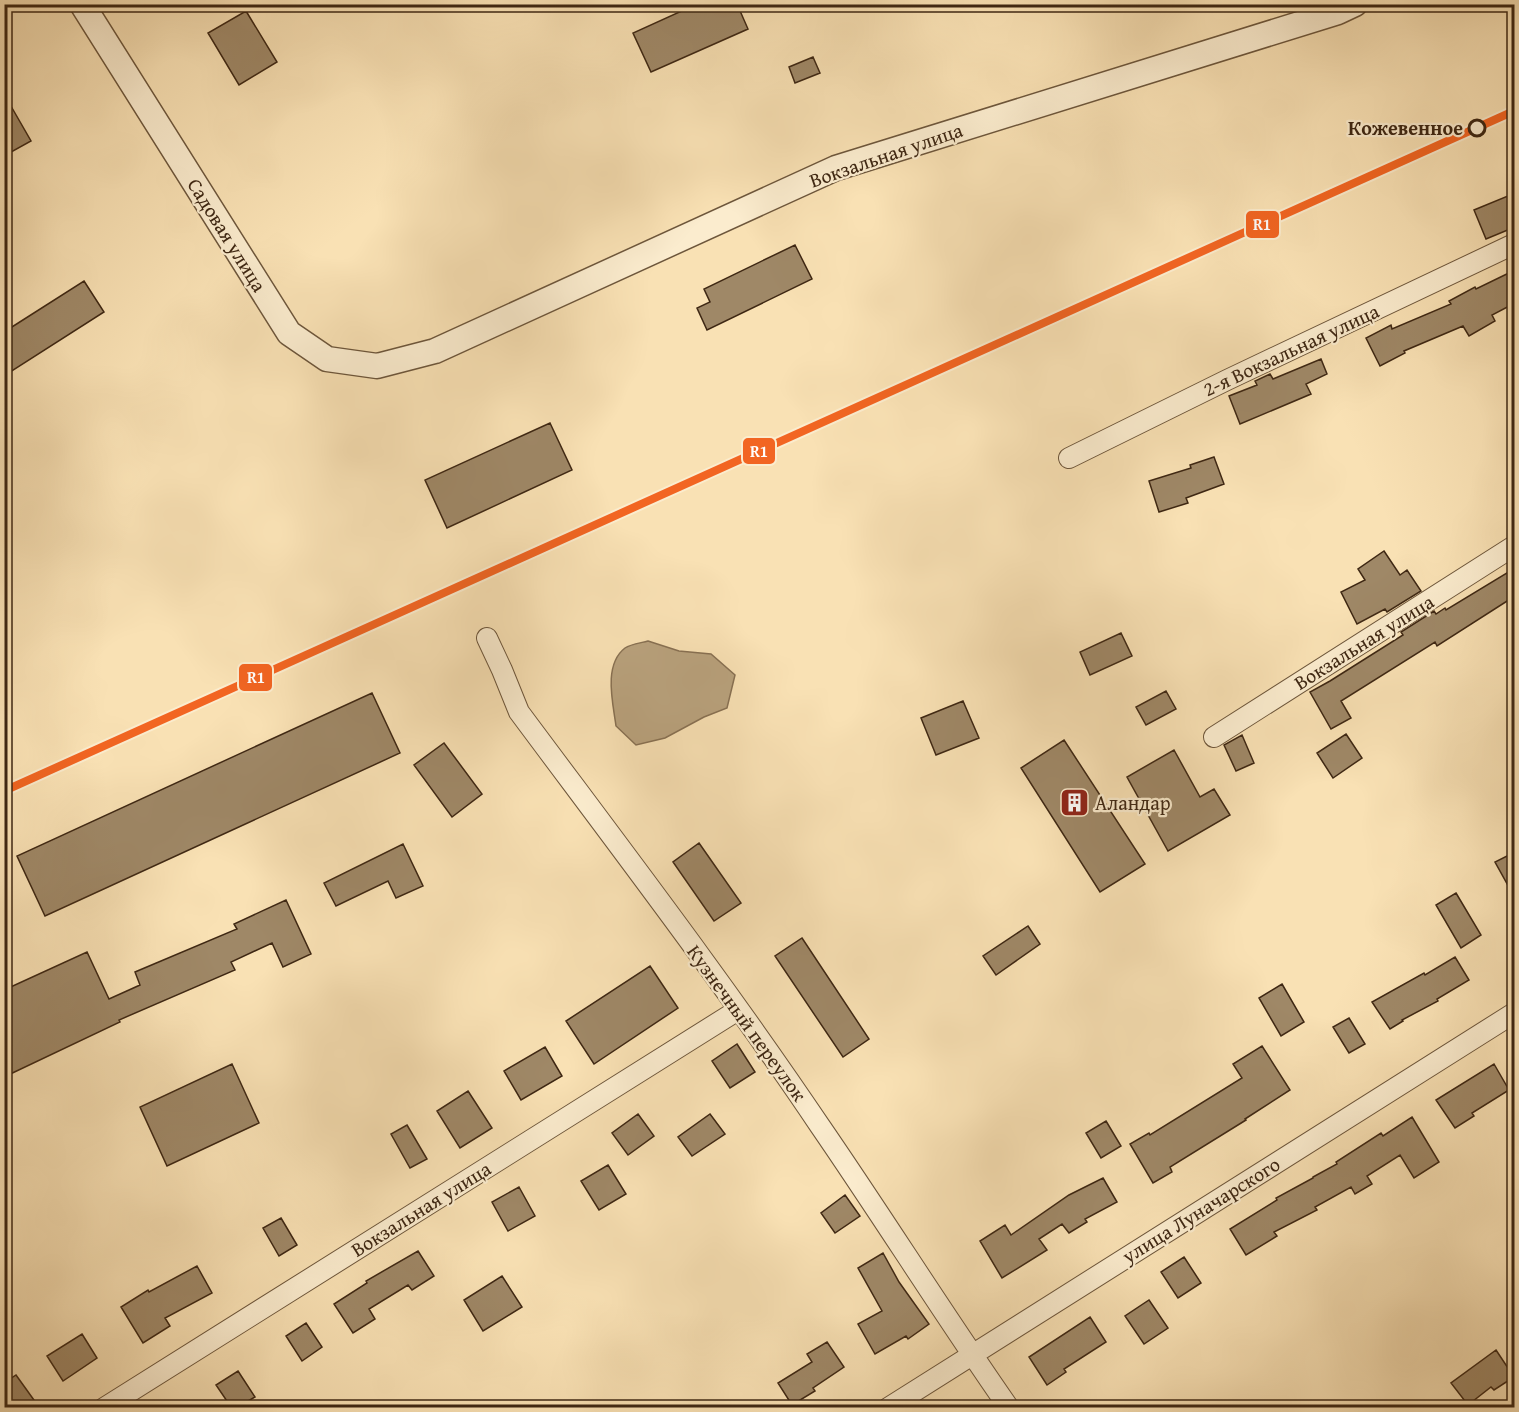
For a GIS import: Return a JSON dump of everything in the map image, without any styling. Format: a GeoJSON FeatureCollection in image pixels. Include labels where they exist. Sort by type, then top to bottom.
{"type":"FeatureCollection","features":[{"type":"Feature","properties":{"kind":"street","name":"Садовая улица"},"geometry":{"type":"LineString","coordinates":[[82,4],[289,333],[327,359],[377,366],[435,351]]}},
{"type":"Feature","properties":{"kind":"street","name":"Вокзальная улица"},"geometry":{"type":"LineString","coordinates":[[435,351],[836,168],[1338,12],[1355,4]]}},
{"type":"Feature","properties":{"kind":"street","name":"2-я Вокзальная улица"},"geometry":{"type":"LineString","coordinates":[[1069,458],[1227,380],[1515,244]]}},
{"type":"Feature","properties":{"kind":"street","name":"Вокзальная улица"},"geometry":{"type":"LineString","coordinates":[[1214,737],[1515,546]]}},
{"type":"Feature","properties":{"kind":"street","name":"Кузнечный переулок"},"geometry":{"type":"LineString","coordinates":[[487,638],[519,712],[820,1125],[972,1354],[1010,1407]]}},
{"type":"Feature","properties":{"kind":"street","name":"Вокзальная улица"},"geometry":{"type":"LineString","coordinates":[[104,1407],[738,1010]]}},
{"type":"Feature","properties":{"kind":"street","name":"улица Луначарского"},"geometry":{"type":"LineString","coordinates":[[888,1407],[1515,1013]]}},
{"type":"Feature","properties":{"kind":"shaded area"},"geometry":{"type":"Polygon","coordinates":[[[648,641],[679,651],[711,654],[735,675],[727,708],[704,717],[665,738],[636,745],[616,726],[611,685],[612,674],[618,655],[625,648],[648,641]]]}},
{"type":"Feature","properties":{"kind":"building"},"geometry":{"type":"Polygon","coordinates":[[[697,4],[737,4],[748,29],[651,72],[633,33],[697,4]]]}},
{"type":"Feature","properties":{"kind":"building"},"geometry":{"type":"Polygon","coordinates":[[[246,11],[277,62],[239,85],[208,33],[246,11]]]}},
{"type":"Feature","properties":{"kind":"building"},"geometry":{"type":"Polygon","coordinates":[[[813,57],[820,73],[795,83],[789,67],[813,57]]]}},
{"type":"Feature","properties":{"kind":"building"},"geometry":{"type":"Polygon","coordinates":[[[4,94],[31,141],[4,156],[4,94]]]}},
{"type":"Feature","properties":{"kind":"building"},"geometry":{"type":"Polygon","coordinates":[[[1515,193],[1515,227],[1486,239],[1474,210],[1515,193]]]}},
{"type":"Feature","properties":{"kind":"building"},"geometry":{"type":"Polygon","coordinates":[[[795,245],[812,279],[707,330],[697,308],[710,302],[704,289],[795,245]]]}},
{"type":"Feature","properties":{"kind":"building"},"geometry":{"type":"Polygon","coordinates":[[[1515,270],[1515,303],[1492,315],[1495,321],[1469,336],[1463,326],[1404,351],[1405,353],[1380,366],[1366,338],[1391,325],[1392,329],[1451,304],[1449,301],[1475,287],[1476,289],[1515,270]]]}},
{"type":"Feature","properties":{"kind":"building"},"geometry":{"type":"Polygon","coordinates":[[[84,281],[104,312],[4,376],[4,332],[84,281]]]}},
{"type":"Feature","properties":{"kind":"building"},"geometry":{"type":"Polygon","coordinates":[[[1321,359],[1327,374],[1306,384],[1311,394],[1240,424],[1229,396],[1257,385],[1255,381],[1270,374],[1273,379],[1321,359]]]}},
{"type":"Feature","properties":{"kind":"building"},"geometry":{"type":"Polygon","coordinates":[[[550,423],[572,470],[447,528],[425,480],[550,423]]]}},
{"type":"Feature","properties":{"kind":"building"},"geometry":{"type":"Polygon","coordinates":[[[1214,457],[1224,484],[1186,498],[1188,503],[1159,512],[1149,481],[1191,468],[1190,465],[1214,457]]]}},
{"type":"Feature","properties":{"kind":"building"},"geometry":{"type":"Polygon","coordinates":[[[1384,551],[1400,575],[1407,570],[1421,591],[1387,612],[1385,609],[1357,624],[1341,592],[1365,580],[1358,569],[1384,551]]]}},
{"type":"Feature","properties":{"kind":"building"},"geometry":{"type":"Polygon","coordinates":[[[1515,568],[1515,596],[1437,646],[1435,642],[1341,701],[1351,718],[1331,729],[1310,692],[1403,635],[1401,632],[1434,611],[1436,614],[1445,608],[1446,610],[1515,568]]]}},
{"type":"Feature","properties":{"kind":"building"},"geometry":{"type":"Polygon","coordinates":[[[1121,633],[1132,656],[1090,675],[1080,652],[1121,633]]]}},
{"type":"Feature","properties":{"kind":"building"},"geometry":{"type":"Polygon","coordinates":[[[1166,691],[1176,709],[1146,725],[1136,707],[1166,691]]]}},
{"type":"Feature","properties":{"kind":"building"},"geometry":{"type":"Polygon","coordinates":[[[372,693],[400,753],[45,916],[17,856],[372,693]]]}},
{"type":"Feature","properties":{"kind":"building"},"geometry":{"type":"Polygon","coordinates":[[[963,701],[979,738],[936,755],[921,718],[963,701]]]}},
{"type":"Feature","properties":{"kind":"building"},"geometry":{"type":"Polygon","coordinates":[[[1346,734],[1362,758],[1333,778],[1317,753],[1346,734]]]}},
{"type":"Feature","properties":{"kind":"building"},"geometry":{"type":"Polygon","coordinates":[[[1242,735],[1254,763],[1236,771],[1224,745],[1242,735]]]}},
{"type":"Feature","properties":{"kind":"building","name":"Аландар"},"geometry":{"type":"Polygon","coordinates":[[[1064,740],[1145,864],[1100,892],[1021,768],[1064,740]]]}},
{"type":"Feature","properties":{"kind":"building"},"geometry":{"type":"Polygon","coordinates":[[[444,743],[482,794],[452,817],[414,765],[444,743]]]}},
{"type":"Feature","properties":{"kind":"building"},"geometry":{"type":"Polygon","coordinates":[[[1174,750],[1200,797],[1214,789],[1230,815],[1168,851],[1127,777],[1174,750]]]}},
{"type":"Feature","properties":{"kind":"building"},"geometry":{"type":"Polygon","coordinates":[[[699,843],[741,903],[714,921],[673,862],[699,843]]]}},
{"type":"Feature","properties":{"kind":"building"},"geometry":{"type":"Polygon","coordinates":[[[403,844],[423,886],[396,898],[388,881],[336,906],[324,883],[403,844]]]}},
{"type":"Feature","properties":{"kind":"building"},"geometry":{"type":"Polygon","coordinates":[[[1515,852],[1515,898],[1495,862],[1515,852]]]}},
{"type":"Feature","properties":{"kind":"building"},"geometry":{"type":"Polygon","coordinates":[[[1456,893],[1481,935],[1461,948],[1436,905],[1456,893]]]}},
{"type":"Feature","properties":{"kind":"building"},"geometry":{"type":"Polygon","coordinates":[[[286,900],[311,954],[283,967],[272,943],[231,962],[235,970],[119,1020],[120,1022],[4,1077],[4,990],[87,952],[109,999],[140,985],[135,972],[237,929],[234,924],[286,900]]]}},
{"type":"Feature","properties":{"kind":"building"},"geometry":{"type":"Polygon","coordinates":[[[1028,926],[1040,944],[996,975],[983,956],[1028,926]]]}},
{"type":"Feature","properties":{"kind":"building"},"geometry":{"type":"Polygon","coordinates":[[[802,938],[869,1039],[843,1057],[775,956],[802,938]]]}},
{"type":"Feature","properties":{"kind":"building"},"geometry":{"type":"Polygon","coordinates":[[[1455,957],[1469,980],[1390,1029],[1372,1002],[1455,957]]]}},
{"type":"Feature","properties":{"kind":"building"},"geometry":{"type":"Polygon","coordinates":[[[650,966],[678,1008],[594,1064],[566,1021],[650,966]]]}},
{"type":"Feature","properties":{"kind":"building"},"geometry":{"type":"Polygon","coordinates":[[[1282,984],[1304,1022],[1281,1036],[1259,998],[1282,984]]]}},
{"type":"Feature","properties":{"kind":"building"},"geometry":{"type":"Polygon","coordinates":[[[1349,1018],[1365,1044],[1349,1053],[1333,1027],[1349,1018]]]}},
{"type":"Feature","properties":{"kind":"building"},"geometry":{"type":"Polygon","coordinates":[[[737,1044],[755,1072],[730,1088],[712,1061],[737,1044]]]}},
{"type":"Feature","properties":{"kind":"building"},"geometry":{"type":"Polygon","coordinates":[[[1262,1046],[1290,1090],[1170,1167],[1172,1172],[1153,1183],[1130,1144],[1149,1133],[1150,1135],[1242,1078],[1233,1064],[1262,1046]]]}},
{"type":"Feature","properties":{"kind":"building"},"geometry":{"type":"Polygon","coordinates":[[[545,1047],[562,1076],[521,1100],[504,1071],[545,1047]]]}},
{"type":"Feature","properties":{"kind":"building"},"geometry":{"type":"Polygon","coordinates":[[[232,1064],[259,1123],[167,1166],[140,1107],[232,1064]]]}},
{"type":"Feature","properties":{"kind":"building"},"geometry":{"type":"Polygon","coordinates":[[[1494,1064],[1509,1090],[1472,1113],[1474,1116],[1455,1128],[1436,1100],[1494,1064]]]}},
{"type":"Feature","properties":{"kind":"building"},"geometry":{"type":"Polygon","coordinates":[[[468,1091],[492,1128],[460,1148],[437,1111],[468,1091]]]}},
{"type":"Feature","properties":{"kind":"building"},"geometry":{"type":"Polygon","coordinates":[[[638,1114],[654,1136],[628,1155],[612,1133],[638,1114]]]}},
{"type":"Feature","properties":{"kind":"building"},"geometry":{"type":"Polygon","coordinates":[[[710,1114],[725,1134],[692,1156],[678,1137],[710,1114]]]}},
{"type":"Feature","properties":{"kind":"building"},"geometry":{"type":"Polygon","coordinates":[[[1412,1117],[1439,1162],[1414,1178],[1400,1155],[1367,1176],[1372,1184],[1355,1194],[1351,1187],[1315,1207],[1317,1210],[1274,1232],[1277,1236],[1246,1255],[1230,1229],[1277,1200],[1276,1198],[1337,1164],[1336,1162],[1381,1133],[1383,1136],[1412,1117]]]}},
{"type":"Feature","properties":{"kind":"building"},"geometry":{"type":"Polygon","coordinates":[[[1106,1121],[1121,1146],[1101,1158],[1086,1133],[1106,1121]]]}},
{"type":"Feature","properties":{"kind":"building"},"geometry":{"type":"Polygon","coordinates":[[[407,1125],[427,1159],[410,1168],[391,1134],[407,1125]]]}},
{"type":"Feature","properties":{"kind":"building"},"geometry":{"type":"Polygon","coordinates":[[[608,1165],[626,1194],[599,1210],[581,1181],[608,1165]]]}},
{"type":"Feature","properties":{"kind":"building"},"geometry":{"type":"Polygon","coordinates":[[[1103,1178],[1117,1202],[1085,1219],[1087,1222],[1069,1233],[1062,1224],[1039,1239],[1047,1250],[1002,1278],[980,1241],[1005,1225],[1011,1235],[1069,1195],[1103,1178]]]}},
{"type":"Feature","properties":{"kind":"building"},"geometry":{"type":"Polygon","coordinates":[[[519,1187],[535,1216],[508,1231],[492,1202],[519,1187]]]}},
{"type":"Feature","properties":{"kind":"building"},"geometry":{"type":"Polygon","coordinates":[[[845,1195],[860,1216],[835,1233],[821,1213],[845,1195]]]}},
{"type":"Feature","properties":{"kind":"building"},"geometry":{"type":"Polygon","coordinates":[[[281,1218],[297,1245],[279,1256],[263,1228],[281,1218]]]}},
{"type":"Feature","properties":{"kind":"building"},"geometry":{"type":"Polygon","coordinates":[[[418,1251],[434,1276],[412,1290],[408,1285],[369,1309],[375,1319],[353,1333],[334,1304],[367,1283],[366,1281],[418,1251]]]}},
{"type":"Feature","properties":{"kind":"building"},"geometry":{"type":"Polygon","coordinates":[[[883,1253],[899,1282],[929,1324],[908,1339],[906,1336],[875,1354],[858,1324],[882,1311],[858,1268],[883,1253]]]}},
{"type":"Feature","properties":{"kind":"building"},"geometry":{"type":"Polygon","coordinates":[[[1184,1257],[1201,1283],[1178,1298],[1161,1272],[1184,1257]]]}},
{"type":"Feature","properties":{"kind":"building"},"geometry":{"type":"Polygon","coordinates":[[[197,1266],[212,1293],[165,1318],[170,1326],[143,1343],[121,1307],[148,1290],[149,1292],[197,1266]]]}},
{"type":"Feature","properties":{"kind":"building"},"geometry":{"type":"Polygon","coordinates":[[[502,1276],[522,1307],[483,1331],[464,1300],[502,1276]]]}},
{"type":"Feature","properties":{"kind":"building"},"geometry":{"type":"Polygon","coordinates":[[[1149,1300],[1168,1328],[1144,1344],[1125,1316],[1149,1300]]]}},
{"type":"Feature","properties":{"kind":"building"},"geometry":{"type":"Polygon","coordinates":[[[1090,1317],[1106,1342],[1064,1369],[1066,1372],[1047,1385],[1029,1357],[1090,1317]]]}},
{"type":"Feature","properties":{"kind":"building"},"geometry":{"type":"Polygon","coordinates":[[[306,1323],[322,1347],[302,1361],[286,1336],[306,1323]]]}},
{"type":"Feature","properties":{"kind":"building"},"geometry":{"type":"Polygon","coordinates":[[[82,1334],[97,1358],[63,1381],[47,1356],[82,1334]]]}},
{"type":"Feature","properties":{"kind":"building"},"geometry":{"type":"Polygon","coordinates":[[[827,1342],[844,1367],[813,1388],[815,1391],[792,1405],[778,1383],[812,1362],[807,1354],[827,1342]]]}},
{"type":"Feature","properties":{"kind":"building"},"geometry":{"type":"Polygon","coordinates":[[[1496,1350],[1514,1377],[1494,1390],[1491,1387],[1468,1405],[1451,1383],[1496,1350]]]}},
{"type":"Feature","properties":{"kind":"building"},"geometry":{"type":"Polygon","coordinates":[[[238,1371],[255,1397],[238,1407],[231,1407],[216,1385],[238,1371]]]}},
{"type":"Feature","properties":{"kind":"building"},"geometry":{"type":"Polygon","coordinates":[[[16,1375],[39,1407],[4,1407],[4,1383],[16,1375]]]}},
{"type":"Feature","properties":{"kind":"railway"},"geometry":{"type":"LineString","coordinates":[[184,711],[1514,111]]}},
{"type":"Feature","properties":{"kind":"transit line","name":"R1"},"geometry":{"type":"LineString","coordinates":[[4,791],[1514,111]]}},
{"type":"Feature","properties":{"kind":"place","name":"Кожевенное"},"geometry":{"type":"Point","coordinates":[1477,128]}},
{"type":"Feature","properties":{"kind":"place","name":"Аландар"},"geometry":{"type":"Point","coordinates":[1074,803]}}]}
